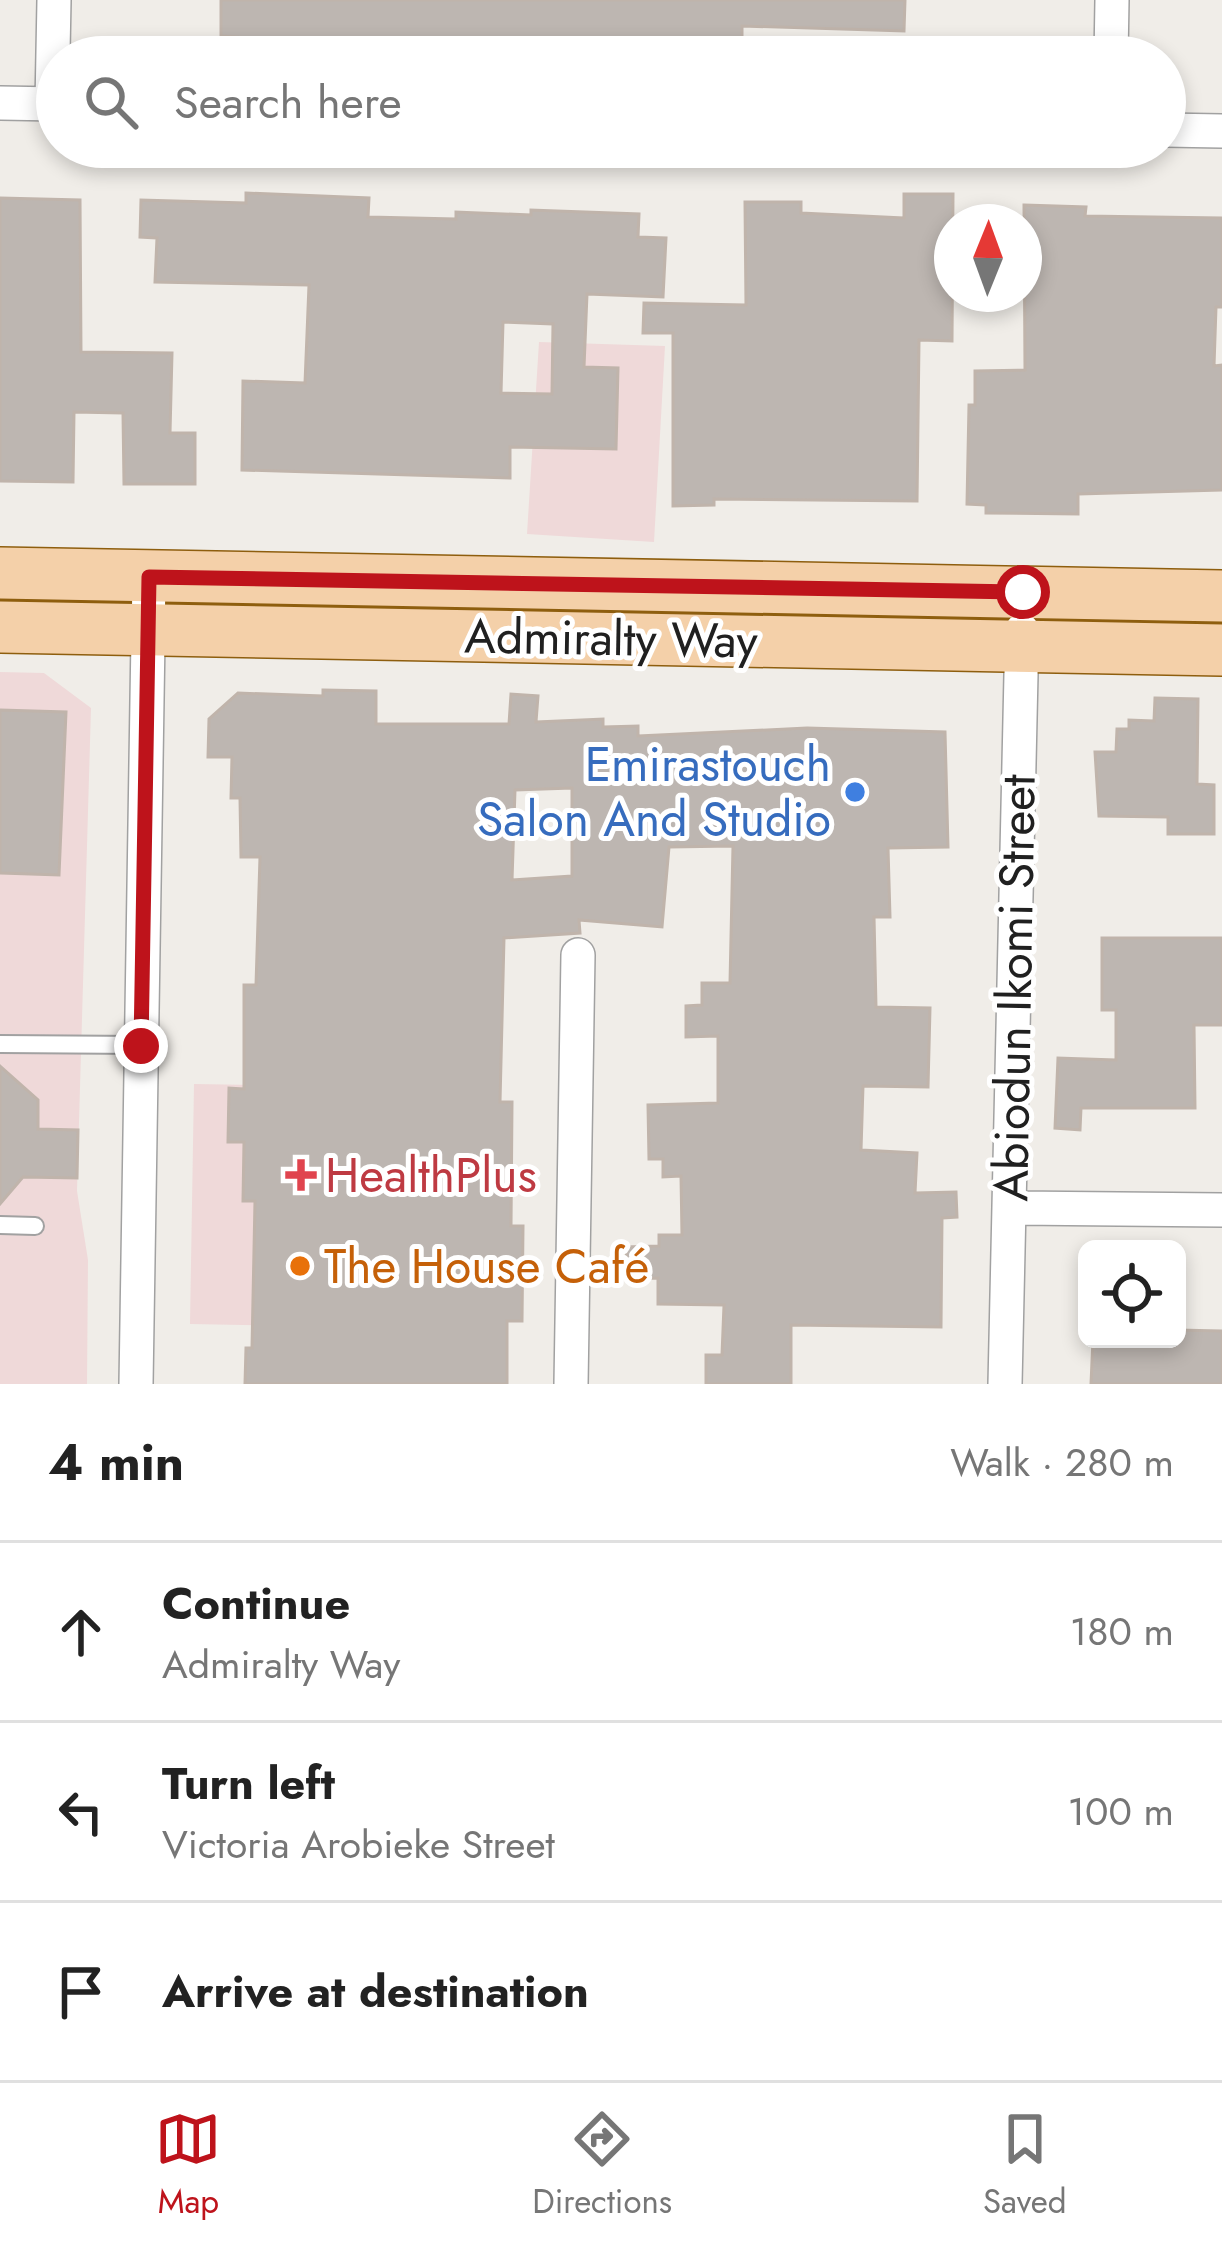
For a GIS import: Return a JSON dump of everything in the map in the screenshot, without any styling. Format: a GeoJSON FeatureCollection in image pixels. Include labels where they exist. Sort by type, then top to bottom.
{"type":"FeatureCollection","features":[{"type":"Feature","properties":{"kind":"main road","name":"Admiralty Way"},"geometry":{"type":"LineString","coordinates":[[0,573],[1222,596]]}},
{"type":"Feature","properties":{"kind":"main road"},"geometry":{"type":"LineString","coordinates":[[792,588],[792,641]]}},
{"type":"Feature","properties":{"kind":"main road","name":"Admiralty Way"},"geometry":{"type":"LineString","coordinates":[[0,627],[1222,650]]}},
{"type":"Feature","properties":{"kind":"street"},"geometry":{"type":"LineString","coordinates":[[54,0],[54,36]]}},
{"type":"Feature","properties":{"kind":"street"},"geometry":{"type":"LineString","coordinates":[[1111,36],[1112,0]]}},
{"type":"Feature","properties":{"kind":"street"},"geometry":{"type":"LineString","coordinates":[[0,103],[36,104]]}},
{"type":"Feature","properties":{"kind":"street"},"geometry":{"type":"LineString","coordinates":[[1186,130],[1222,131]]}},
{"type":"Feature","properties":{"kind":"street"},"geometry":{"type":"LineString","coordinates":[[136,1384],[149,577]]}},
{"type":"Feature","properties":{"kind":"street","name":"Abiodun Ikomi Street"},"geometry":{"type":"LineString","coordinates":[[1005,1384],[1023,592]]}},
{"type":"Feature","properties":{"kind":"street"},"geometry":{"type":"LineString","coordinates":[[571,1384],[578,956]]}},
{"type":"Feature","properties":{"kind":"street"},"geometry":{"type":"LineString","coordinates":[[1009,1208],[1222,1210]]}},
{"type":"Feature","properties":{"kind":"lane"},"geometry":{"type":"LineString","coordinates":[[0,1044],[141,1046]]}},
{"type":"Feature","properties":{"kind":"lane"},"geometry":{"type":"LineString","coordinates":[[0,1225],[35,1226]]}},
{"type":"Feature","properties":{"kind":"shaded area"},"geometry":{"type":"Polygon","coordinates":[[[539,342],[665,346],[654,542],[527,534],[539,342]]]}},
{"type":"Feature","properties":{"kind":"shaded area"},"geometry":{"type":"Polygon","coordinates":[[[0,672],[44,673],[91,708],[77,1191],[88,1260],[87,1384],[0,1384],[0,672]]]}},
{"type":"Feature","properties":{"kind":"shaded area"},"geometry":{"type":"Polygon","coordinates":[[[194,1084],[365,1087],[360,1327],[190,1324],[194,1084]]]}},
{"type":"Feature","properties":{"kind":"building"},"geometry":{"type":"Polygon","coordinates":[[[221,0],[905,0],[904,31],[742,26],[742,36],[221,36],[221,0]]]}},
{"type":"Feature","properties":{"kind":"building"},"geometry":{"type":"Polygon","coordinates":[[[246,193],[369,198],[368,217],[456,219],[456,212],[531,215],[531,210],[639,214],[638,237],[666,238],[663,297],[587,294],[584,367],[618,368],[616,449],[510,447],[510,478],[242,470],[243,381],[305,383],[309,285],[155,282],[157,238],[140,237],[141,200],[246,203],[246,193]],[[503,322],[501,393],[552,394],[553,324],[503,322]]]}},
{"type":"Feature","properties":{"kind":"building"},"geometry":{"type":"Polygon","coordinates":[[[904,194],[953,194],[953,204],[934,204],[934,312],[952,312],[952,341],[919,340],[917,501],[714,499],[714,505],[673,506],[673,333],[643,333],[644,303],[746,305],[745,202],[801,202],[801,213],[904,218],[904,194]]]}},
{"type":"Feature","properties":{"kind":"building"},"geometry":{"type":"Polygon","coordinates":[[[0,198],[80,200],[81,352],[172,353],[170,433],[195,433],[195,484],[124,484],[123,413],[74,412],[73,482],[0,481],[0,198]]]}},
{"type":"Feature","properties":{"kind":"building"},"geometry":{"type":"Polygon","coordinates":[[[1042,206],[1086,207],[1085,216],[1222,218],[1222,307],[1216,307],[1214,366],[1222,365],[1222,490],[1078,494],[1078,514],[986,513],[986,505],[967,504],[969,405],[975,405],[975,371],[1025,370],[1025,312],[1042,312],[1042,206]]]}},
{"type":"Feature","properties":{"kind":"building"},"geometry":{"type":"Polygon","coordinates":[[[323,690],[376,691],[376,724],[509,724],[511,694],[538,696],[536,722],[603,719],[603,727],[638,726],[638,736],[807,728],[945,732],[948,847],[888,848],[890,917],[874,917],[876,1007],[930,1008],[928,1087],[863,1086],[861,1150],[917,1153],[915,1193],[956,1192],[957,1217],[942,1218],[941,1327],[791,1325],[791,1384],[706,1384],[706,1355],[722,1355],[724,1305],[658,1304],[658,1278],[628,1279],[626,1247],[659,1246],[659,1235],[682,1235],[681,1176],[663,1177],[663,1159],[649,1159],[648,1105],[718,1103],[718,1036],[686,1037],[686,1006],[702,1005],[702,983],[730,983],[733,846],[669,847],[662,927],[579,920],[580,933],[504,938],[500,1102],[512,1102],[511,1226],[523,1226],[522,1321],[507,1321],[507,1384],[245,1384],[246,1348],[252,1348],[255,1201],[243,1201],[244,1142],[228,1142],[229,1088],[244,1089],[244,985],[256,985],[260,857],[241,857],[240,798],[231,798],[232,757],[208,757],[209,719],[238,693],[323,696],[323,690]],[[572,788],[515,790],[512,880],[572,876],[572,788]]]}},
{"type":"Feature","properties":{"kind":"building"},"geometry":{"type":"Polygon","coordinates":[[[1155,698],[1198,699],[1197,784],[1214,785],[1214,834],[1168,834],[1168,817],[1099,816],[1095,752],[1116,752],[1117,729],[1129,729],[1129,720],[1154,721],[1155,698]]]}},
{"type":"Feature","properties":{"kind":"building"},"geometry":{"type":"Polygon","coordinates":[[[0,710],[66,712],[59,875],[0,873],[0,710]]]}},
{"type":"Feature","properties":{"kind":"building"},"geometry":{"type":"Polygon","coordinates":[[[1102,938],[1222,938],[1222,1025],[1194,1025],[1195,1108],[1081,1108],[1080,1130],[1055,1128],[1058,1058],[1116,1060],[1116,1010],[1102,1010],[1102,938]]]}},
{"type":"Feature","properties":{"kind":"building"},"geometry":{"type":"Polygon","coordinates":[[[0,1066],[38,1100],[38,1129],[78,1130],[77,1178],[23,1177],[0,1204],[0,1066]]]}},
{"type":"Feature","properties":{"kind":"building"},"geometry":{"type":"Polygon","coordinates":[[[1186,1330],[1222,1331],[1222,1384],[1091,1384],[1093,1348],[1186,1348],[1186,1330]]]}},
{"type":"Feature","properties":{"kind":"place","name":"Emirastouch Salon And Studio"},"geometry":{"type":"Point","coordinates":[855,792]}},
{"type":"Feature","properties":{"kind":"place","name":"HealthPlus"},"geometry":{"type":"Point","coordinates":[301,1175]}},
{"type":"Feature","properties":{"kind":"place","name":"The House Café"},"geometry":{"type":"Point","coordinates":[300,1266]}},
{"type":"Feature","properties":{"kind":"route"},"geometry":{"type":"LineString","coordinates":[[141,1046],[149,577],[1023,592]]}}]}
